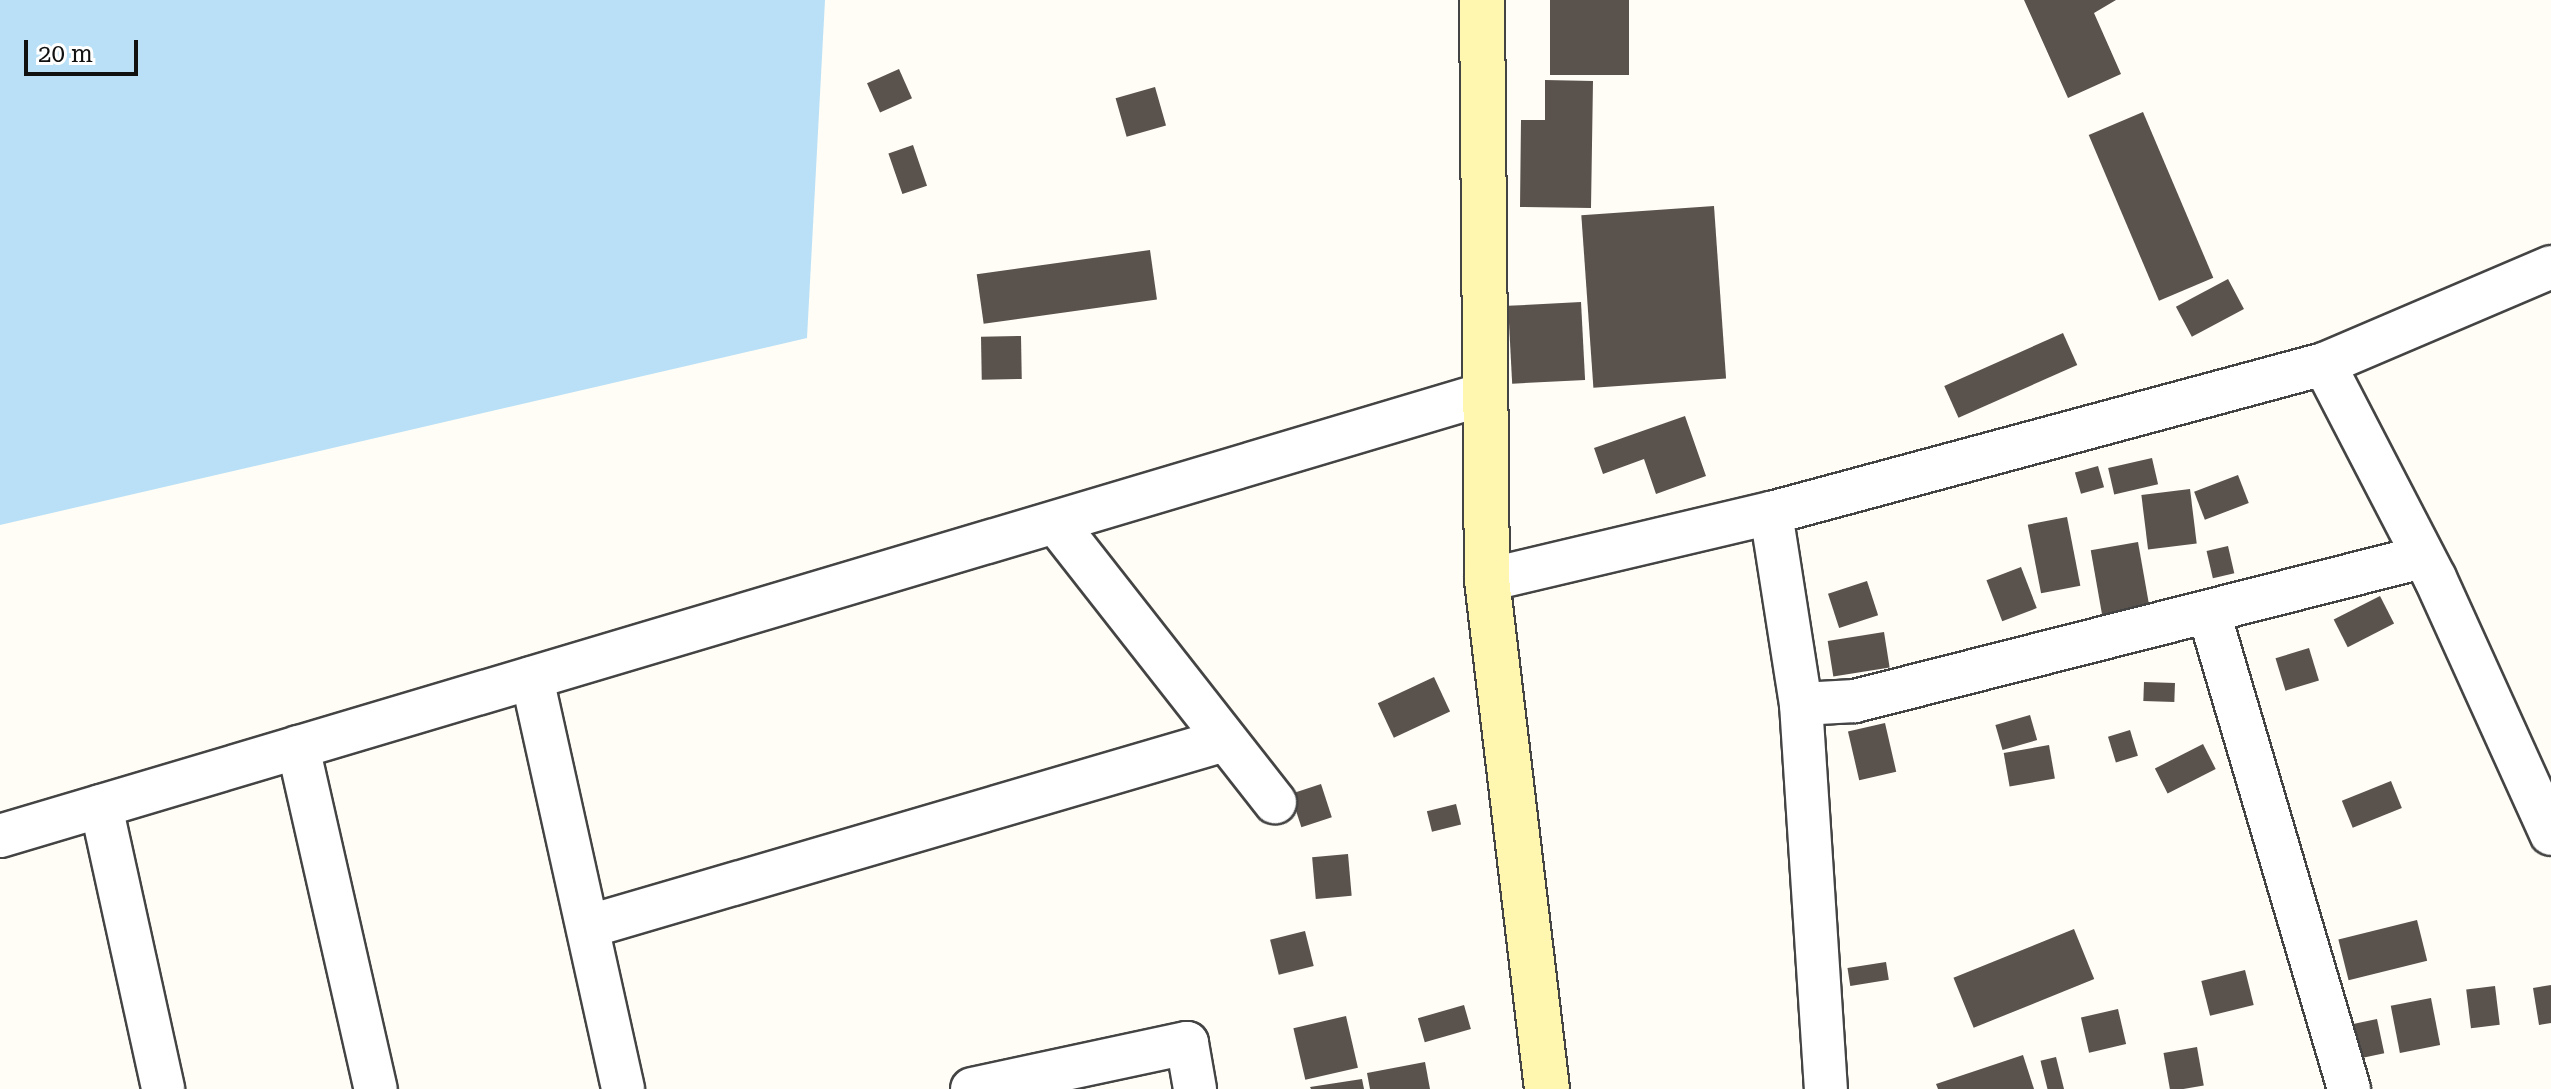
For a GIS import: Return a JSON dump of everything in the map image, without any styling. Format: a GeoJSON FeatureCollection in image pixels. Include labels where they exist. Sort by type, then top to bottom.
{"type":"FeatureCollection","features":[{"type":"Feature","properties":{"kind":"street"},"geometry":{"type":"LineString","coordinates":[[1482,0],[1487,580],[1547,1089]]}},
{"type":"Feature","properties":{"kind":"street"},"geometry":{"type":"LineString","coordinates":[[1487,580],[1771,513],[2324,364],[2551,267]]}},
{"type":"Feature","properties":{"kind":"street"},"geometry":{"type":"LineString","coordinates":[[2324,364],[2422,557],[2551,834]]}},
{"type":"Feature","properties":{"kind":"street"},"geometry":{"type":"LineString","coordinates":[[0,836],[1485,394]]}},
{"type":"Feature","properties":{"kind":"street"},"geometry":{"type":"LineString","coordinates":[[1771,513],[1801,704],[1826,1089]]}},
{"type":"Feature","properties":{"kind":"street"},"geometry":{"type":"LineString","coordinates":[[1056,523],[1275,802]]}},
{"type":"Feature","properties":{"kind":"street"},"geometry":{"type":"LineString","coordinates":[[1801,704],[1855,701],[2422,557]]}},
{"type":"Feature","properties":{"kind":"street"},"geometry":{"type":"LineString","coordinates":[[2209,613],[2349,1089]]}},
{"type":"Feature","properties":{"kind":"street"},"geometry":{"type":"LineString","coordinates":[[532,678],[590,926],[623,1089]]}},
{"type":"Feature","properties":{"kind":"street"},"geometry":{"type":"LineString","coordinates":[[590,926],[1225,740]]}},
{"type":"Feature","properties":{"kind":"street"},"geometry":{"type":"LineString","coordinates":[[298,747],[376,1089]]}},
{"type":"Feature","properties":{"kind":"street"},"geometry":{"type":"LineString","coordinates":[[101,806],[163,1089]]}},
{"type":"Feature","properties":{"kind":"street"},"geometry":{"type":"LineString","coordinates":[[972,1089],[1187,1043],[1195,1089]]}},
{"type":"Feature","properties":{"kind":"water"},"geometry":{"type":"Polygon","coordinates":[[[0,0],[825,0],[807,338],[0,525],[0,0]]]}},
{"type":"Feature","properties":{"kind":"building"},"geometry":{"type":"Polygon","coordinates":[[[1550,0],[1629,0],[1629,75],[1550,75],[1550,0]]]}},
{"type":"Feature","properties":{"kind":"building"},"geometry":{"type":"Polygon","coordinates":[[[2024,0],[2116,0],[2094,13],[2121,74],[2068,98],[2024,0]]]}},
{"type":"Feature","properties":{"kind":"building"},"geometry":{"type":"Polygon","coordinates":[[[899,69],[912,98],[880,112],[867,83],[899,69]]]}},
{"type":"Feature","properties":{"kind":"building"},"geometry":{"type":"Polygon","coordinates":[[[1545,80],[1593,81],[1591,208],[1520,207],[1521,120],[1545,120],[1545,80]]]}},
{"type":"Feature","properties":{"kind":"building"},"geometry":{"type":"Polygon","coordinates":[[[1155,87],[1166,125],[1127,137],[1116,98],[1155,87]]]}},
{"type":"Feature","properties":{"kind":"building"},"geometry":{"type":"Polygon","coordinates":[[[2143,112],[2213,278],[2159,301],[2089,135],[2143,112]]]}},
{"type":"Feature","properties":{"kind":"building"},"geometry":{"type":"Polygon","coordinates":[[[913,145],[927,186],[902,194],[888,153],[913,145]]]}},
{"type":"Feature","properties":{"kind":"building"},"geometry":{"type":"Polygon","coordinates":[[[1714,206],[1726,379],[1593,388],[1581,215],[1714,206]]]}},
{"type":"Feature","properties":{"kind":"building"},"geometry":{"type":"Polygon","coordinates":[[[1150,250],[1157,300],[984,324],[977,274],[1150,250]]]}},
{"type":"Feature","properties":{"kind":"building"},"geometry":{"type":"Polygon","coordinates":[[[2228,279],[2244,309],[2192,337],[2176,307],[2228,279]]]}},
{"type":"Feature","properties":{"kind":"building"},"geometry":{"type":"Polygon","coordinates":[[[1581,302],[1585,380],[1512,384],[1508,306],[1581,302]]]}},
{"type":"Feature","properties":{"kind":"building"},"geometry":{"type":"Polygon","coordinates":[[[2063,333],[2077,365],[1958,418],[1944,386],[2063,333]]]}},
{"type":"Feature","properties":{"kind":"building"},"geometry":{"type":"Polygon","coordinates":[[[1021,336],[1022,379],[982,380],[981,337],[1021,336]]]}},
{"type":"Feature","properties":{"kind":"building"},"geometry":{"type":"Polygon","coordinates":[[[1685,416],[1706,476],[1656,494],[1644,459],[1603,474],[1594,448],[1685,416]]]}},
{"type":"Feature","properties":{"kind":"building"},"geometry":{"type":"Polygon","coordinates":[[[2152,458],[2158,484],[2114,494],[2108,468],[2152,458]]]}},
{"type":"Feature","properties":{"kind":"building"},"geometry":{"type":"Polygon","coordinates":[[[2098,466],[2104,487],[2081,494],[2075,473],[2098,466]]]}},
{"type":"Feature","properties":{"kind":"building"},"geometry":{"type":"Polygon","coordinates":[[[2238,475],[2249,503],[2205,520],[2194,492],[2238,475]]]}},
{"type":"Feature","properties":{"kind":"building"},"geometry":{"type":"Polygon","coordinates":[[[2190,489],[2197,544],[2148,550],[2141,495],[2190,489]]]}},
{"type":"Feature","properties":{"kind":"building"},"geometry":{"type":"Polygon","coordinates":[[[2067,517],[2080,586],[2041,593],[2028,525],[2067,517]]]}},
{"type":"Feature","properties":{"kind":"building"},"geometry":{"type":"Polygon","coordinates":[[[2138,542],[2151,614],[2103,622],[2091,550],[2138,542]]]}},
{"type":"Feature","properties":{"kind":"building"},"geometry":{"type":"Polygon","coordinates":[[[2228,546],[2234,573],[2213,578],[2207,551],[2228,546]]]}},
{"type":"Feature","properties":{"kind":"building"},"geometry":{"type":"Polygon","coordinates":[[[2021,567],[2037,608],[2002,621],[1986,580],[2021,567]]]}},
{"type":"Feature","properties":{"kind":"building"},"geometry":{"type":"Polygon","coordinates":[[[1867,581],[1878,615],[1839,628],[1828,594],[1867,581]]]}},
{"type":"Feature","properties":{"kind":"building"},"geometry":{"type":"Polygon","coordinates":[[[2380,596],[2394,624],[2348,647],[2334,620],[2380,596]]]}},
{"type":"Feature","properties":{"kind":"building"},"geometry":{"type":"Polygon","coordinates":[[[1884,632],[1890,668],[1833,676],[1828,641],[1884,632]]]}},
{"type":"Feature","properties":{"kind":"building"},"geometry":{"type":"Polygon","coordinates":[[[2309,648],[2319,681],[2285,691],[2276,658],[2309,648]]]}},
{"type":"Feature","properties":{"kind":"building"},"geometry":{"type":"Polygon","coordinates":[[[1434,677],[1450,711],[1394,738],[1378,703],[1434,677]]]}},
{"type":"Feature","properties":{"kind":"building"},"geometry":{"type":"Polygon","coordinates":[[[2144,682],[2175,683],[2174,702],[2143,701],[2144,682]]]}},
{"type":"Feature","properties":{"kind":"building"},"geometry":{"type":"Polygon","coordinates":[[[2030,715],[2037,740],[2003,750],[1995,725],[2030,715]]]}},
{"type":"Feature","properties":{"kind":"building"},"geometry":{"type":"Polygon","coordinates":[[[1885,723],[1896,772],[1859,780],[1848,732],[1885,723]]]}},
{"type":"Feature","properties":{"kind":"building"},"geometry":{"type":"Polygon","coordinates":[[[2130,730],[2138,756],[2116,763],[2108,737],[2130,730]]]}},
{"type":"Feature","properties":{"kind":"building"},"geometry":{"type":"Polygon","coordinates":[[[2203,744],[2216,769],[2168,793],[2155,769],[2203,744]]]}},
{"type":"Feature","properties":{"kind":"building"},"geometry":{"type":"Polygon","coordinates":[[[2049,745],[2055,778],[2010,786],[2004,753],[2049,745]]]}},
{"type":"Feature","properties":{"kind":"building"},"geometry":{"type":"Polygon","coordinates":[[[2391,781],[2402,808],[2353,828],[2342,801],[2391,781]]]}},
{"type":"Feature","properties":{"kind":"building"},"geometry":{"type":"Polygon","coordinates":[[[1321,784],[1332,817],[1301,827],[1291,794],[1321,784]]]}},
{"type":"Feature","properties":{"kind":"building"},"geometry":{"type":"Polygon","coordinates":[[[1456,804],[1461,824],[1432,832],[1427,811],[1456,804]]]}},
{"type":"Feature","properties":{"kind":"building"},"geometry":{"type":"Polygon","coordinates":[[[1348,854],[1352,896],[1316,899],[1312,857],[1348,854]]]}},
{"type":"Feature","properties":{"kind":"building"},"geometry":{"type":"Polygon","coordinates":[[[2417,920],[2427,961],[2349,980],[2338,940],[2417,920]]]}},
{"type":"Feature","properties":{"kind":"building"},"geometry":{"type":"Polygon","coordinates":[[[2074,929],[2094,979],[1974,1028],[1953,978],[2074,929]]]}},
{"type":"Feature","properties":{"kind":"building"},"geometry":{"type":"Polygon","coordinates":[[[1305,931],[1314,966],[1279,975],[1270,940],[1305,931]]]}},
{"type":"Feature","properties":{"kind":"building"},"geometry":{"type":"Polygon","coordinates":[[[1886,962],[1889,980],[1850,986],[1847,968],[1886,962]]]}},
{"type":"Feature","properties":{"kind":"building"},"geometry":{"type":"Polygon","coordinates":[[[2245,970],[2254,1005],[2210,1016],[2201,981],[2245,970]]]}},
{"type":"Feature","properties":{"kind":"building"},"geometry":{"type":"Polygon","coordinates":[[[2551,985],[2551,1023],[2539,1025],[2533,988],[2551,985]]]}},
{"type":"Feature","properties":{"kind":"building"},"geometry":{"type":"Polygon","coordinates":[[[2495,986],[2500,1025],[2471,1028],[2466,990],[2495,986]]]}},
{"type":"Feature","properties":{"kind":"building"},"geometry":{"type":"Polygon","coordinates":[[[2431,998],[2440,1045],[2400,1053],[2391,1006],[2431,998]]]}},
{"type":"Feature","properties":{"kind":"building"},"geometry":{"type":"Polygon","coordinates":[[[1464,1005],[1471,1029],[1425,1042],[1418,1018],[1464,1005]]]}},
{"type":"Feature","properties":{"kind":"building"},"geometry":{"type":"Polygon","coordinates":[[[2118,1009],[2126,1044],[2089,1053],[2081,1018],[2118,1009]]]}},
{"type":"Feature","properties":{"kind":"building"},"geometry":{"type":"Polygon","coordinates":[[[1346,1016],[1358,1068],[1305,1080],[1293,1028],[1346,1016]]]}},
{"type":"Feature","properties":{"kind":"building"},"geometry":{"type":"Polygon","coordinates":[[[2377,1019],[2384,1053],[2357,1059],[2350,1025],[2377,1019]]]}},
{"type":"Feature","properties":{"kind":"building"},"geometry":{"type":"Polygon","coordinates":[[[2197,1047],[2204,1085],[2170,1089],[2164,1053],[2197,1047]]]}},
{"type":"Feature","properties":{"kind":"building"},"geometry":{"type":"Polygon","coordinates":[[[2023,1055],[2034,1089],[1938,1089],[1936,1084],[2023,1055]]]}},
{"type":"Feature","properties":{"kind":"building"},"geometry":{"type":"Polygon","coordinates":[[[2056,1057],[2064,1089],[2047,1089],[2040,1061],[2056,1057]]]}},
{"type":"Feature","properties":{"kind":"building"},"geometry":{"type":"Polygon","coordinates":[[[1425,1062],[1430,1089],[1370,1089],[1367,1073],[1425,1062]]]}},
{"type":"Feature","properties":{"kind":"building"},"geometry":{"type":"Polygon","coordinates":[[[1362,1079],[1364,1089],[1310,1087],[1362,1079]]]}}]}
